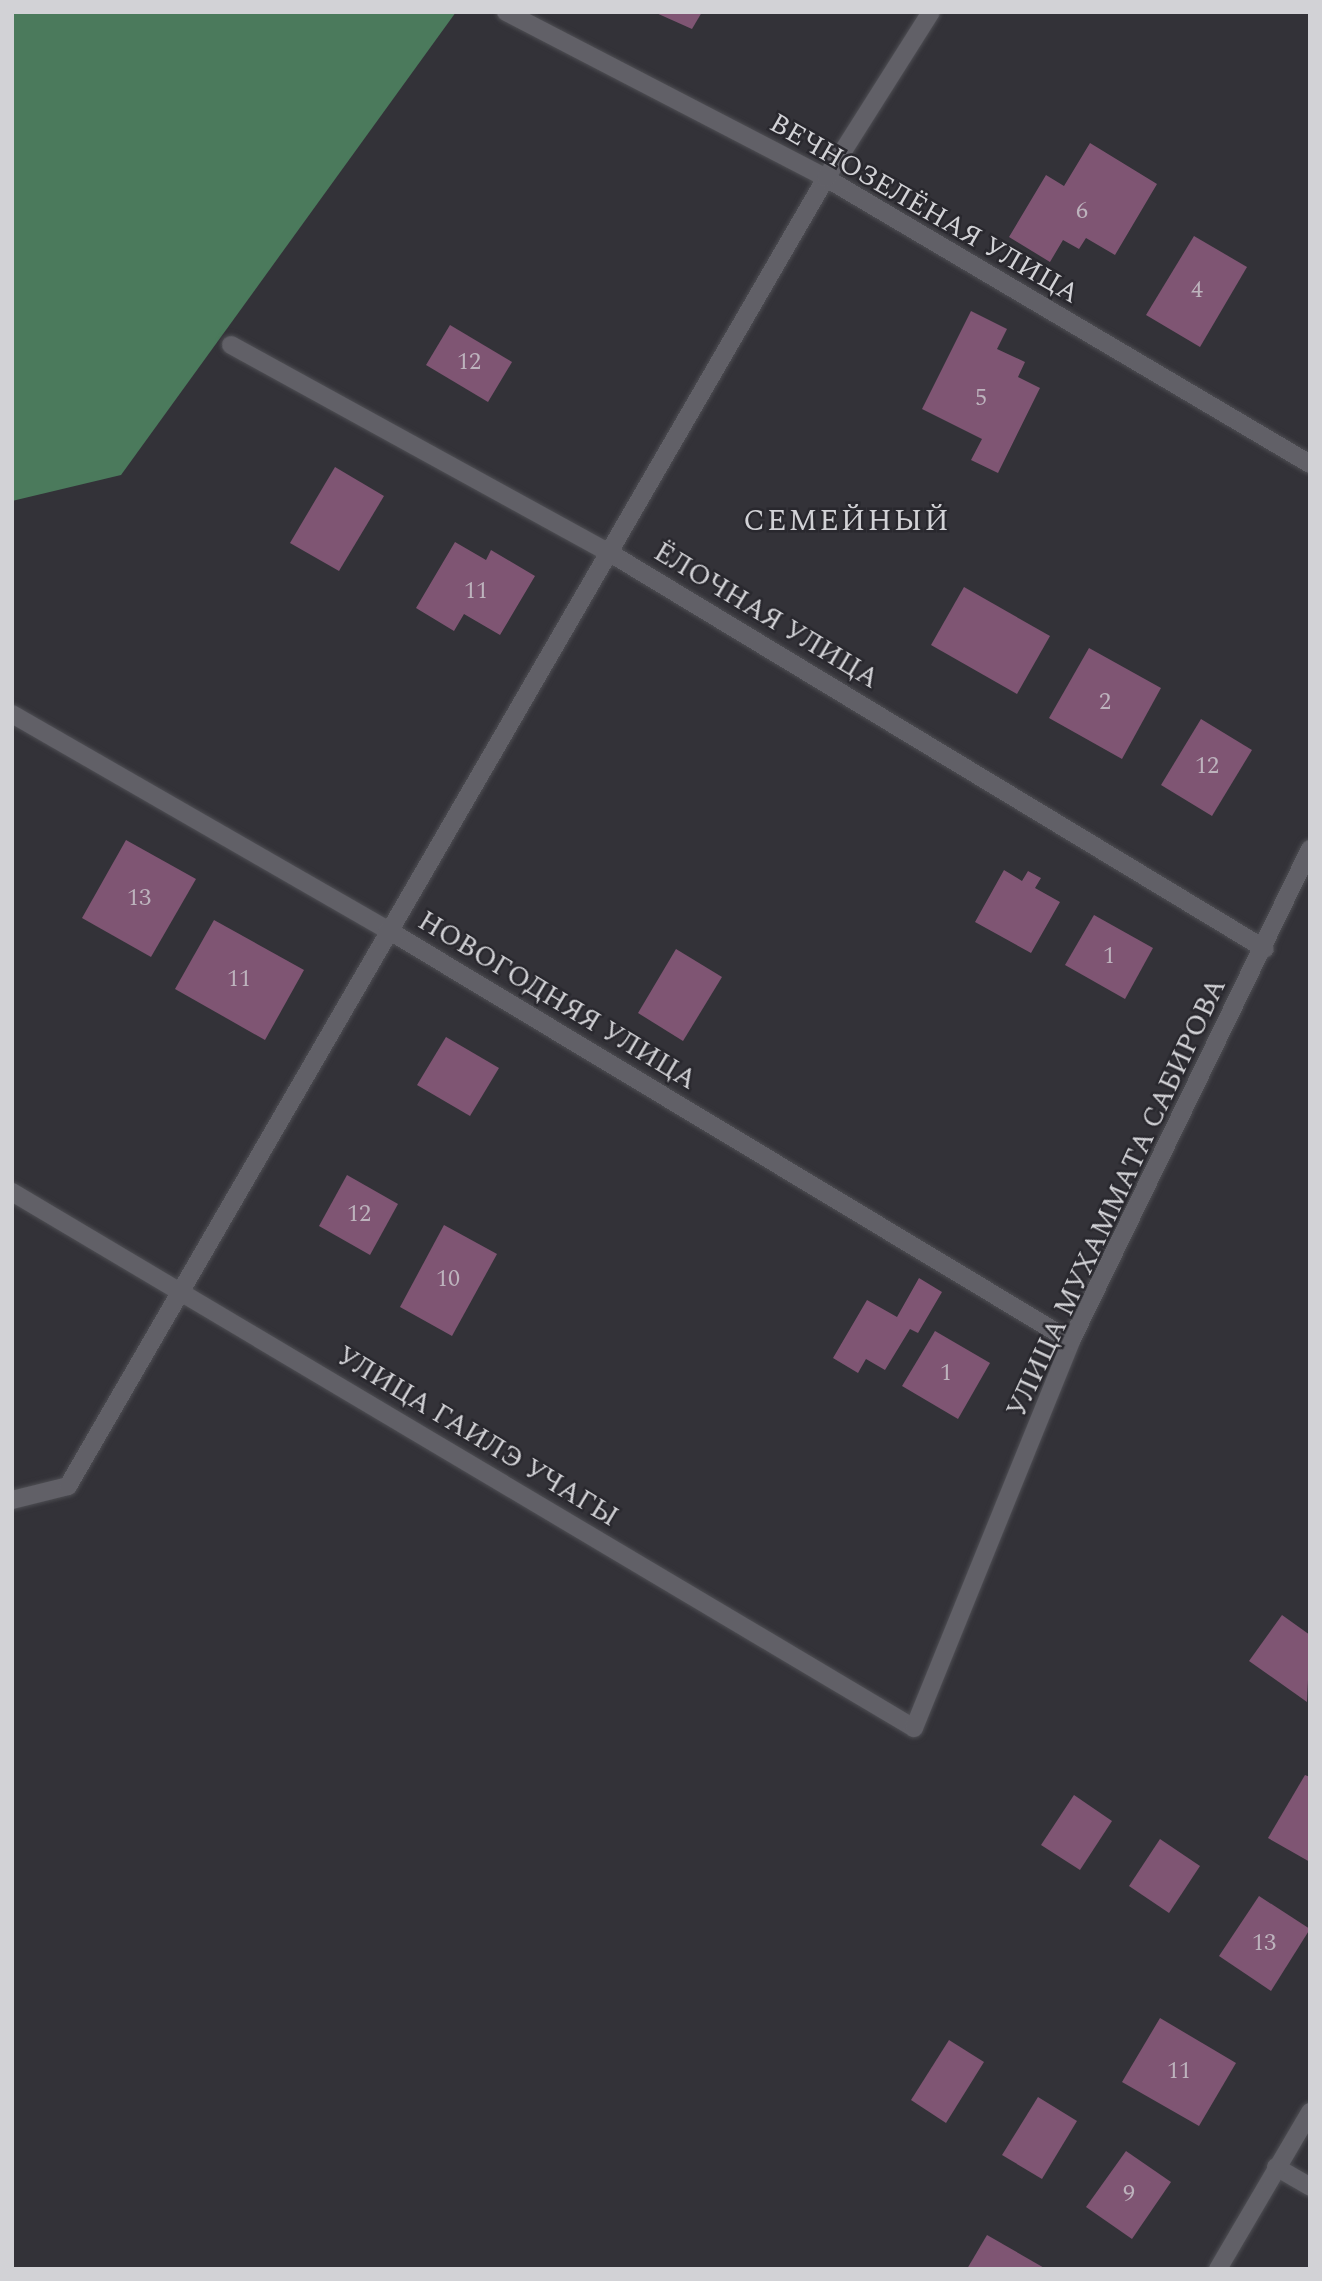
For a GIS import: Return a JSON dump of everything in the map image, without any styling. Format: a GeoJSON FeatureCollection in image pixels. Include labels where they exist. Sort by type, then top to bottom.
{"type":"FeatureCollection","features":[{"type":"Feature","properties":{"kind":"street","name":"ВЕЧНОЗЕЛЁНАЯ УЛИЦА"},"geometry":{"type":"LineString","coordinates":[[506,12],[826,178],[1310,464]]}},
{"type":"Feature","properties":{"kind":"street"},"geometry":{"type":"LineString","coordinates":[[12,1500],[68,1486],[183,1293],[388,930],[826,178],[931,12]]}},
{"type":"Feature","properties":{"kind":"street","name":"ЁЛОЧНАЯ УЛИЦА"},"geometry":{"type":"LineString","coordinates":[[230,345],[610,553],[1265,949]]}},
{"type":"Feature","properties":{"kind":"street","name":"НОВОГОДНЯЯ УЛИЦА"},"geometry":{"type":"LineString","coordinates":[[12,714],[388,930],[1071,1341]]}},
{"type":"Feature","properties":{"kind":"street","name":"УЛИЦА МУХАММАТА САБИРОВА"},"geometry":{"type":"LineString","coordinates":[[914,1728],[1071,1341],[1265,949],[1310,849]]}},
{"type":"Feature","properties":{"kind":"street","name":"УЛИЦА ГАИЛЭ УЧАГЫ"},"geometry":{"type":"LineString","coordinates":[[12,1192],[914,1728]]}},
{"type":"Feature","properties":{"kind":"street"},"geometry":{"type":"LineString","coordinates":[[1218,2269],[1310,2112]]}},
{"type":"Feature","properties":{"kind":"street"},"geometry":{"type":"LineString","coordinates":[[1276,2166],[1310,2187]]}},
{"type":"Feature","properties":{"kind":"green space"},"geometry":{"type":"Polygon","coordinates":[[[12,12],[456,12],[121,475],[12,501],[12,12]]]}},
{"type":"Feature","properties":{"kind":"building"},"geometry":{"type":"Polygon","coordinates":[[[654,12],[702,12],[692,29],[654,12]]]}},
{"type":"Feature","properties":{"kind":"building"},"geometry":{"type":"Polygon","coordinates":[[[1090,143],[1157,184],[1115,255],[1086,238],[1079,249],[1063,240],[1050,262],[1009,237],[1046,175],[1064,186],[1090,143]]]}},
{"type":"Feature","properties":{"kind":"building"},"geometry":{"type":"Polygon","coordinates":[[[1194,236],[1247,267],[1200,347],[1146,315],[1194,236]]]}},
{"type":"Feature","properties":{"kind":"building"},"geometry":{"type":"Polygon","coordinates":[[[971,311],[1007,329],[997,349],[1025,362],[1018,377],[1040,388],[998,473],[971,460],[982,439],[922,409],[971,311]]]}},
{"type":"Feature","properties":{"kind":"building"},"geometry":{"type":"Polygon","coordinates":[[[450,325],[512,362],[488,402],[426,365],[450,325]]]}},
{"type":"Feature","properties":{"kind":"building"},"geometry":{"type":"Polygon","coordinates":[[[335,467],[384,496],[339,571],[290,543],[335,467]]]}},
{"type":"Feature","properties":{"kind":"building"},"geometry":{"type":"Polygon","coordinates":[[[455,542],[486,560],[491,550],[535,576],[500,635],[464,614],[454,631],[416,608],[455,542]]]}},
{"type":"Feature","properties":{"kind":"building"},"geometry":{"type":"Polygon","coordinates":[[[964,587],[1050,636],[1017,694],[931,645],[964,587]]]}},
{"type":"Feature","properties":{"kind":"building"},"geometry":{"type":"Polygon","coordinates":[[[1089,648],[1161,688],[1122,759],[1049,718],[1089,648]]]}},
{"type":"Feature","properties":{"kind":"building"},"geometry":{"type":"Polygon","coordinates":[[[1201,719],[1252,750],[1212,816],[1161,785],[1201,719]]]}},
{"type":"Feature","properties":{"kind":"building"},"geometry":{"type":"Polygon","coordinates":[[[126,840],[196,879],[151,957],[82,918],[126,840]]]}},
{"type":"Feature","properties":{"kind":"building"},"geometry":{"type":"Polygon","coordinates":[[[1004,870],[1022,881],[1028,871],[1041,878],[1035,888],[1060,902],[1031,953],[975,922],[1004,870]]]}},
{"type":"Feature","properties":{"kind":"building"},"geometry":{"type":"Polygon","coordinates":[[[1094,915],[1153,948],[1125,999],[1065,965],[1094,915]]]}},
{"type":"Feature","properties":{"kind":"building"},"geometry":{"type":"Polygon","coordinates":[[[214,920],[304,970],[265,1040],[175,989],[214,920]]]}},
{"type":"Feature","properties":{"kind":"building"},"geometry":{"type":"Polygon","coordinates":[[[676,949],[722,977],[683,1041],[638,1013],[676,949]]]}},
{"type":"Feature","properties":{"kind":"building"},"geometry":{"type":"Polygon","coordinates":[[[446,1037],[499,1068],[470,1116],[417,1085],[446,1037]]]}},
{"type":"Feature","properties":{"kind":"building"},"geometry":{"type":"Polygon","coordinates":[[[347,1175],[398,1204],[370,1255],[319,1226],[347,1175]]]}},
{"type":"Feature","properties":{"kind":"building"},"geometry":{"type":"Polygon","coordinates":[[[444,1225],[497,1254],[452,1336],[400,1307],[444,1225]]]}},
{"type":"Feature","properties":{"kind":"building"},"geometry":{"type":"Polygon","coordinates":[[[919,1278],[942,1292],[918,1333],[910,1329],[885,1370],[866,1359],[858,1373],[833,1358],[867,1300],[897,1317],[919,1278]]]}},
{"type":"Feature","properties":{"kind":"building"},"geometry":{"type":"Polygon","coordinates":[[[935,1331],[990,1363],[958,1419],[902,1386],[935,1331]]]}},
{"type":"Feature","properties":{"kind":"building"},"geometry":{"type":"Polygon","coordinates":[[[1282,1615],[1310,1635],[1307,1702],[1249,1661],[1282,1615]]]}},
{"type":"Feature","properties":{"kind":"building"},"geometry":{"type":"Polygon","coordinates":[[[1305,1775],[1310,1777],[1310,1862],[1268,1838],[1305,1775]]]}},
{"type":"Feature","properties":{"kind":"building"},"geometry":{"type":"Polygon","coordinates":[[[1074,1795],[1112,1821],[1080,1870],[1041,1845],[1074,1795]]]}},
{"type":"Feature","properties":{"kind":"building"},"geometry":{"type":"Polygon","coordinates":[[[1160,1839],[1200,1866],[1169,1913],[1129,1886],[1160,1839]]]}},
{"type":"Feature","properties":{"kind":"building"},"geometry":{"type":"Polygon","coordinates":[[[1259,1896],[1310,1929],[1271,1991],[1219,1956],[1259,1896]]]}},
{"type":"Feature","properties":{"kind":"building"},"geometry":{"type":"Polygon","coordinates":[[[1160,2018],[1236,2063],[1199,2126],[1122,2082],[1160,2018]]]}},
{"type":"Feature","properties":{"kind":"building"},"geometry":{"type":"Polygon","coordinates":[[[949,2040],[984,2062],[946,2123],[911,2100],[949,2040]]]}},
{"type":"Feature","properties":{"kind":"building"},"geometry":{"type":"Polygon","coordinates":[[[1038,2097],[1077,2121],[1042,2179],[1002,2155],[1038,2097]]]}},
{"type":"Feature","properties":{"kind":"building"},"geometry":{"type":"Polygon","coordinates":[[[1126,2151],[1171,2182],[1132,2239],[1086,2207],[1126,2151]]]}},
{"type":"Feature","properties":{"kind":"building"},"geometry":{"type":"Polygon","coordinates":[[[987,2235],[1046,2269],[967,2269],[987,2235]]]}},
{"type":"Feature","properties":{"kind":"district","name":"СЕМЕЙНЫЙ"},"geometry":{"type":"Point","coordinates":[847,521]}}]}
